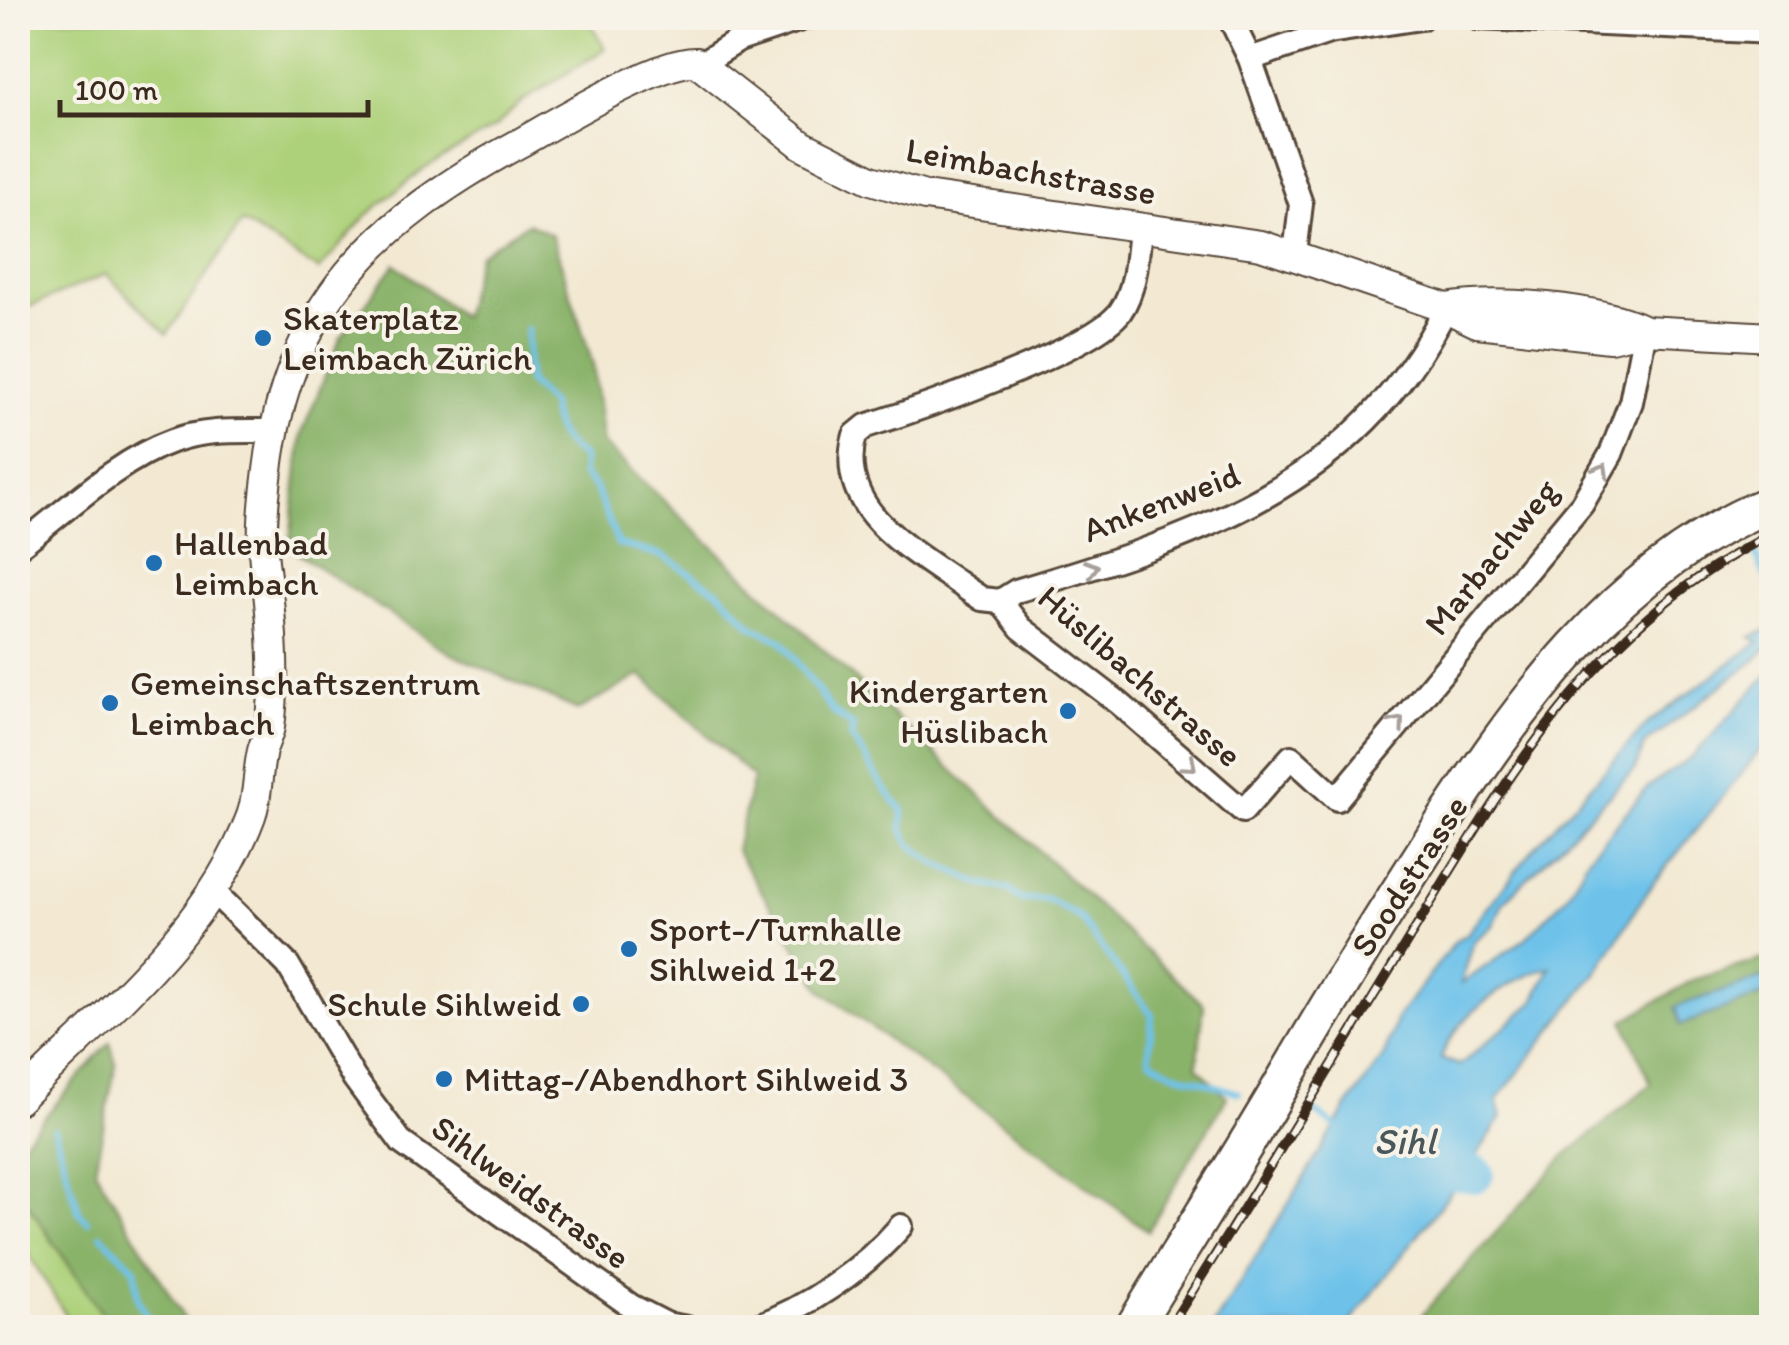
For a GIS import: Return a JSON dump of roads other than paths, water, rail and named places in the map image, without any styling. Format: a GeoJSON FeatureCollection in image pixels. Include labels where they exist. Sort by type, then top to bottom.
{"type":"FeatureCollection","features":[{"type":"Feature","properties":{"kind":"main road","name":"Soodstrasse"},"geometry":{"type":"LineString","coordinates":[[1133,1328],[1308,1035],[1502,732],[1581,637],[1624,599],[1710,535],[1772,503]]}},
{"type":"Feature","properties":{"kind":"street"},"geometry":{"type":"LineString","coordinates":[[18,1100],[168,948],[215,893],[253,810],[261,753],[270,727],[272,599],[264,567],[265,493],[273,431],[292,365],[324,307],[353,267],[405,214],[450,181],[670,67],[690,61],[701,64],[750,36],[804,18]]}},
{"type":"Feature","properties":{"kind":"street"},"geometry":{"type":"LineString","coordinates":[[1230,18],[1250,59],[1301,204],[1295,254]]}},
{"type":"Feature","properties":{"kind":"street"},"geometry":{"type":"LineString","coordinates":[[1250,59],[1329,32],[1421,18]]}},
{"type":"Feature","properties":{"kind":"street"},"geometry":{"type":"LineString","coordinates":[[1476,18],[1772,32]]}},
{"type":"Feature","properties":{"kind":"street","name":"Leimbachstrasse"},"geometry":{"type":"LineString","coordinates":[[701,64],[802,144],[872,180],[924,196],[1261,245],[1446,308],[1477,323],[1610,338],[1645,330],[1772,337]]}},
{"type":"Feature","properties":{"kind":"street","name":"Hüslibachstrasse"},"geometry":{"type":"LineString","coordinates":[[1140,229],[1130,292],[1105,329],[976,389],[866,426],[855,435],[850,464],[866,510],[967,590],[1000,601],[1021,628],[1119,702],[1243,811],[1291,757],[1337,798]]}},
{"type":"Feature","properties":{"kind":"street","name":"Ankenweid"},"geometry":{"type":"LineString","coordinates":[[1000,601],[1016,590],[1132,556],[1218,524],[1308,473],[1390,396],[1423,354],[1446,308]]}},
{"type":"Feature","properties":{"kind":"street","name":"Marbachweg"},"geometry":{"type":"LineString","coordinates":[[1337,798],[1548,549],[1611,454],[1625,416],[1645,330]]}},
{"type":"Feature","properties":{"kind":"street"},"geometry":{"type":"LineString","coordinates":[[18,548],[132,462],[171,441],[208,432],[273,431]]}},
{"type":"Feature","properties":{"kind":"street","name":"Sihlweidstrasse"},"geometry":{"type":"LineString","coordinates":[[215,893],[288,965],[354,1078],[402,1142],[631,1306],[666,1324],[687,1328]]}},
{"type":"Feature","properties":{"kind":"street"},"geometry":{"type":"LineString","coordinates":[[752,1328],[809,1301],[886,1243],[900,1226]]}},
{"type":"Feature","properties":{"kind":"water","name":"Sihl"},"geometry":{"type":"Polygon","coordinates":[[[1771,629],[1771,644],[1755,660],[1645,744],[1635,769],[1503,903],[1493,926],[1474,941],[1461,984],[1526,938],[1567,896],[1590,855],[1648,787],[1693,756],[1771,671],[1771,737],[1650,887],[1597,972],[1497,1100],[1502,1117],[1461,1179],[1347,1327],[1213,1327],[1347,1107],[1384,1056],[1397,1018],[1456,940],[1467,934],[1533,849],[1648,723],[1759,642],[1750,637],[1771,629]],[[1550,967],[1517,981],[1485,1002],[1458,1029],[1441,1059],[1460,1065],[1534,1002],[1550,967]]]}},
{"type":"Feature","properties":{"kind":"water"},"geometry":{"type":"Polygon","coordinates":[[[1771,975],[1771,992],[1680,1025],[1675,1007],[1771,975]]]}},
{"type":"Feature","properties":{"kind":"waterway"},"geometry":{"type":"LineString","coordinates":[[527,329],[528,382],[551,405],[553,421],[564,441],[583,457],[583,476],[595,487],[618,544],[663,556],[721,593],[752,626],[782,641],[833,712],[853,726],[851,737],[903,810],[902,829],[909,843],[933,862],[980,884],[1008,889],[1021,900],[1046,899],[1079,917],[1152,1015],[1149,1059],[1170,1071],[1239,1093]]}},
{"type":"Feature","properties":{"kind":"waterway"},"geometry":{"type":"LineString","coordinates":[[1754,551],[1772,591]]}},
{"type":"Feature","properties":{"kind":"waterway"},"geometry":{"type":"LineString","coordinates":[[1315,1112],[1339,1128]]}},
{"type":"Feature","properties":{"kind":"waterway"},"geometry":{"type":"LineString","coordinates":[[54,1129],[79,1212],[88,1222]]}},
{"type":"Feature","properties":{"kind":"waterway"},"geometry":{"type":"LineString","coordinates":[[1415,1169],[1475,1174]]}},
{"type":"Feature","properties":{"kind":"waterway"},"geometry":{"type":"LineString","coordinates":[[101,1235],[135,1269],[138,1300],[154,1328]]}},
{"type":"Feature","properties":{"kind":"railway"},"geometry":{"type":"LineString","coordinates":[[1169,1328],[1472,835],[1553,718],[1649,616],[1707,572],[1772,534]]}},
{"type":"Feature","properties":{"kind":"place","name":"Skaterplatz Leimbach Zürich"},"geometry":{"type":"Point","coordinates":[263,338]}},
{"type":"Feature","properties":{"kind":"place","name":"Hallenbad Leimbach"},"geometry":{"type":"Point","coordinates":[154,563]}},
{"type":"Feature","properties":{"kind":"place","name":"Gemeinschaftszentrum Leimbach"},"geometry":{"type":"Point","coordinates":[110,703]}},
{"type":"Feature","properties":{"kind":"place","name":"Kindergarten Hüslibach"},"geometry":{"type":"Point","coordinates":[1068,711]}},
{"type":"Feature","properties":{"kind":"place","name":"Sport-/Turnhalle Sihlweid 1+2"},"geometry":{"type":"Point","coordinates":[629,949]}},
{"type":"Feature","properties":{"kind":"place","name":"Schule Sihlweid"},"geometry":{"type":"Point","coordinates":[581,1004]}},
{"type":"Feature","properties":{"kind":"place","name":"Mittag-/Abendhort Sihlweid 3"},"geometry":{"type":"Point","coordinates":[444,1079]}}]}
